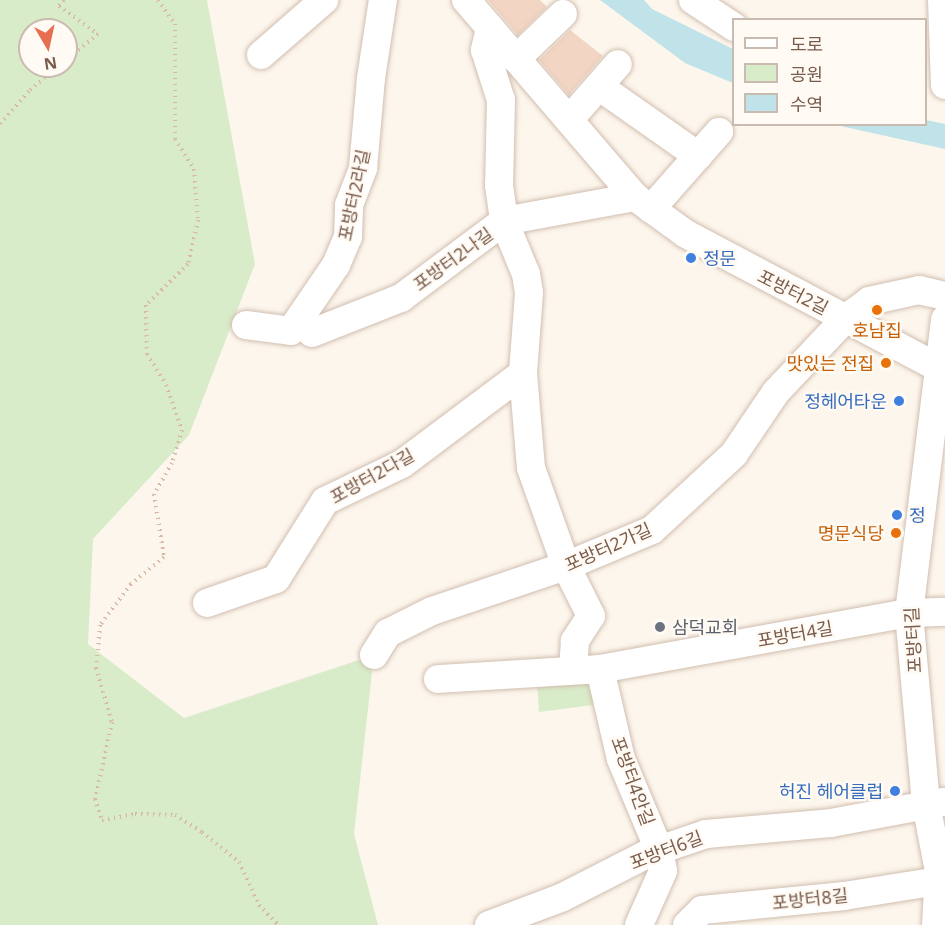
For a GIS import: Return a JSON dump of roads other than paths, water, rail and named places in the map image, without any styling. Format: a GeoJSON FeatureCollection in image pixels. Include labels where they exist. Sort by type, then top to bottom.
{"type":"FeatureCollection","features":[{"type":"Feature","properties":{"kind":"street"},"geometry":{"type":"LineString","coordinates":[[261,55],[324,0]]}},
{"type":"Feature","properties":{"kind":"street","name":"포방터2라길"},"geometry":{"type":"LineString","coordinates":[[246,326],[291,331],[336,265],[344,246],[349,205],[363,168],[370,78],[383,0]]}},
{"type":"Feature","properties":{"kind":"street","name":"포방터2길"},"geometry":{"type":"LineString","coordinates":[[466,0],[643,203],[686,234],[939,368]]}},
{"type":"Feature","properties":{"kind":"street"},"geometry":{"type":"LineString","coordinates":[[693,0],[732,26]]}},
{"type":"Feature","properties":{"kind":"street"},"geometry":{"type":"LineString","coordinates":[[927,88],[945,86],[943,8]]}},
{"type":"Feature","properties":{"kind":"street"},"geometry":{"type":"LineString","coordinates":[[516,59],[563,14]]}},
{"type":"Feature","properties":{"kind":"street"},"geometry":{"type":"LineString","coordinates":[[490,28],[485,50],[501,100],[499,185],[504,221],[526,274],[529,293],[523,374],[531,468],[566,566],[591,616],[575,641],[587,670]]}},
{"type":"Feature","properties":{"kind":"street"},"geometry":{"type":"LineString","coordinates":[[569,120],[618,64]]}},
{"type":"Feature","properties":{"kind":"street"},"geometry":{"type":"LineString","coordinates":[[600,87],[698,156]]}},
{"type":"Feature","properties":{"kind":"street"},"geometry":{"type":"LineString","coordinates":[[643,203],[698,156],[719,132]]}},
{"type":"Feature","properties":{"kind":"street","name":"포방터2나길"},"geometry":{"type":"LineString","coordinates":[[312,333],[401,298],[504,221],[643,203]]}},
{"type":"Feature","properties":{"kind":"street"},"geometry":{"type":"LineString","coordinates":[[846,318],[869,302],[919,290],[945,296]]}},
{"type":"Feature","properties":{"kind":"street","name":"포방터2가길"},"geometry":{"type":"LineString","coordinates":[[374,655],[388,633],[432,611],[630,542],[670,516],[734,454],[776,392],[846,318]]}},
{"type":"Feature","properties":{"kind":"street","name":"포방터길"},"geometry":{"type":"LineString","coordinates":[[936,925],[942,880],[935,802],[909,613],[939,417],[939,368],[945,319]]}},
{"type":"Feature","properties":{"kind":"street","name":"포방터2다길"},"geometry":{"type":"LineString","coordinates":[[207,603],[276,579],[325,501],[402,464],[523,374]]}},
{"type":"Feature","properties":{"kind":"street","name":"포방터4길"},"geometry":{"type":"LineString","coordinates":[[438,679],[587,670],[909,613],[945,612]]}},
{"type":"Feature","properties":{"kind":"street","name":"포방터4안길"},"geometry":{"type":"LineString","coordinates":[[587,670],[658,850],[663,871],[639,925]]}},
{"type":"Feature","properties":{"kind":"street","name":"포방터6길"},"geometry":{"type":"LineString","coordinates":[[489,925],[563,897],[658,850],[706,834],[831,823],[935,802]]}},
{"type":"Feature","properties":{"kind":"street","name":"포방터8길"},"geometry":{"type":"LineString","coordinates":[[687,925],[702,910],[844,896],[942,880]]}},
{"type":"Feature","properties":{"kind":"water"},"geometry":{"type":"Polygon","coordinates":[[[600,0],[644,0],[652,9],[732,49],[732,83],[685,63],[600,0]]]}},
{"type":"Feature","properties":{"kind":"water"},"geometry":{"type":"Polygon","coordinates":[[[927,120],[945,124],[945,149],[841,126],[927,126],[927,120]]]}},
{"type":"Feature","properties":{"kind":"place","name":"정문"},"geometry":{"type":"Point","coordinates":[691,258]}},
{"type":"Feature","properties":{"kind":"place","name":"호남집"},"geometry":{"type":"Point","coordinates":[877,310]}},
{"type":"Feature","properties":{"kind":"place","name":"맛있는 전집"},"geometry":{"type":"Point","coordinates":[886,363]}},
{"type":"Feature","properties":{"kind":"place","name":"정헤어타운"},"geometry":{"type":"Point","coordinates":[899,401]}},
{"type":"Feature","properties":{"kind":"place","name":"정"},"geometry":{"type":"Point","coordinates":[897,515]}},
{"type":"Feature","properties":{"kind":"place","name":"명문식당"},"geometry":{"type":"Point","coordinates":[896,533]}},
{"type":"Feature","properties":{"kind":"place","name":"삼덕교회"},"geometry":{"type":"Point","coordinates":[660,627]}},
{"type":"Feature","properties":{"kind":"place","name":"허진 헤어클럽"},"geometry":{"type":"Point","coordinates":[895,791]}}]}
